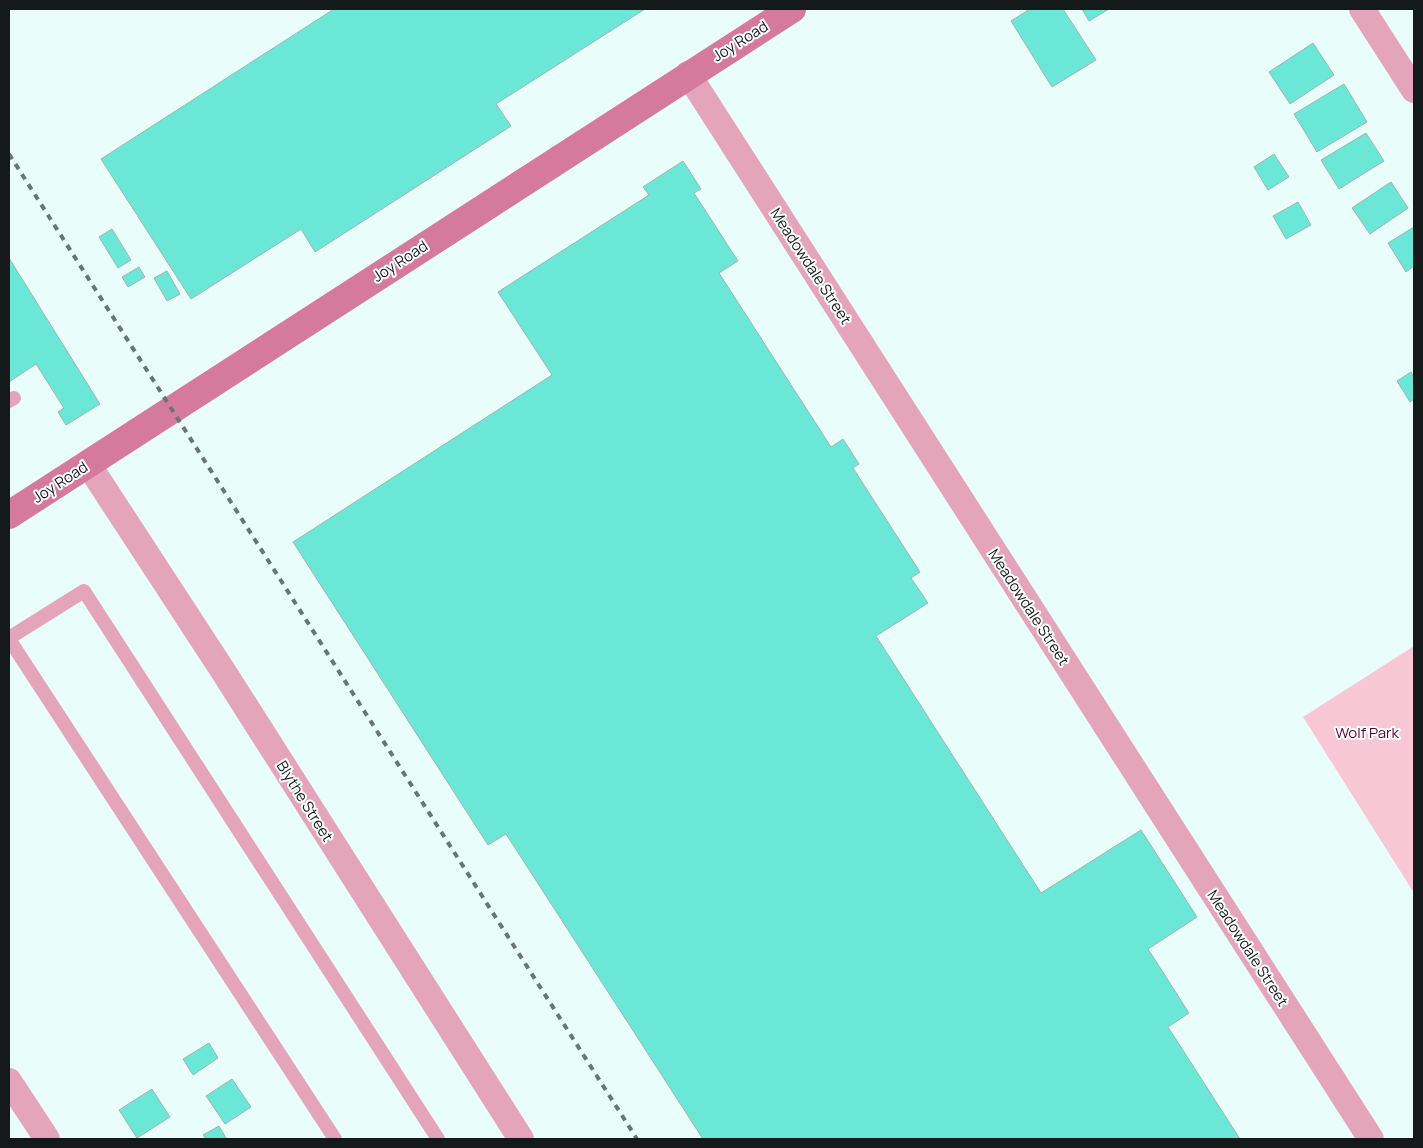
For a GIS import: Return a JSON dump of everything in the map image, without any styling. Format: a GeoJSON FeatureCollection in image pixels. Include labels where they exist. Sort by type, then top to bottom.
{"type":"FeatureCollection","features":[{"type":"Feature","properties":{"kind":"street","name":"Joy Road"},"geometry":{"type":"LineString","coordinates":[[9,515],[688,74],[792,9]]}},
{"type":"Feature","properties":{"kind":"street"},"geometry":{"type":"LineString","coordinates":[[1362,9],[1414,90]]}},
{"type":"Feature","properties":{"kind":"street","name":"Meadowdale Street"},"geometry":{"type":"LineString","coordinates":[[688,74],[1371,1139]]}},
{"type":"Feature","properties":{"kind":"street","name":"Blythe Street"},"geometry":{"type":"LineString","coordinates":[[88,464],[225,674],[521,1139]]}},
{"type":"Feature","properties":{"kind":"street"},"geometry":{"type":"LineString","coordinates":[[9,1081],[47,1139]]}},
{"type":"Feature","properties":{"kind":"lane"},"geometry":{"type":"LineString","coordinates":[[335,1139],[9,638],[84,591],[438,1139]]}},
{"type":"Feature","properties":{"kind":"green space","name":"Wolf Park"},"geometry":{"type":"Polygon","coordinates":[[[1414,646],[1414,893],[1303,717],[1414,646]]]}},
{"type":"Feature","properties":{"kind":"building"},"geometry":{"type":"Polygon","coordinates":[[[334,9],[645,9],[496,104],[511,126],[315,252],[301,229],[191,299],[101,159],[334,9]]]}},
{"type":"Feature","properties":{"kind":"building"},"geometry":{"type":"Polygon","coordinates":[[[1030,9],[1063,9],[1096,60],[1052,87],[1011,21],[1030,9]]]}},
{"type":"Feature","properties":{"kind":"building"},"geometry":{"type":"Polygon","coordinates":[[[1082,9],[1109,9],[1089,21],[1082,9]]]}},
{"type":"Feature","properties":{"kind":"building"},"geometry":{"type":"Polygon","coordinates":[[[1313,43],[1334,75],[1290,104],[1269,72],[1313,43]]]}},
{"type":"Feature","properties":{"kind":"building"},"geometry":{"type":"Polygon","coordinates":[[[1344,84],[1367,122],[1317,152],[1294,114],[1344,84]]]}},
{"type":"Feature","properties":{"kind":"building"},"geometry":{"type":"Polygon","coordinates":[[[1366,133],[1384,161],[1339,189],[1321,160],[1366,133]]]}},
{"type":"Feature","properties":{"kind":"building"},"geometry":{"type":"Polygon","coordinates":[[[1274,154],[1289,177],[1268,190],[1254,167],[1274,154]]]}},
{"type":"Feature","properties":{"kind":"building"},"geometry":{"type":"Polygon","coordinates":[[[683,161],[701,189],[694,193],[738,261],[719,273],[831,447],[843,439],[859,464],[853,468],[920,572],[911,578],[928,603],[876,636],[1041,893],[1141,830],[1197,917],[1148,949],[1189,1013],[1168,1027],[1240,1139],[703,1139],[506,834],[488,845],[293,542],[552,375],[498,292],[649,195],[643,187],[683,161]]]}},
{"type":"Feature","properties":{"kind":"building"},"geometry":{"type":"Polygon","coordinates":[[[1391,182],[1408,208],[1370,234],[1352,208],[1391,182]]]}},
{"type":"Feature","properties":{"kind":"building"},"geometry":{"type":"Polygon","coordinates":[[[1298,202],[1311,225],[1286,239],[1273,216],[1298,202]]]}},
{"type":"Feature","properties":{"kind":"building"},"geometry":{"type":"Polygon","coordinates":[[[1414,227],[1414,266],[1406,272],[1388,243],[1414,227]]]}},
{"type":"Feature","properties":{"kind":"building"},"geometry":{"type":"Polygon","coordinates":[[[112,229],[131,260],[118,268],[99,237],[112,229]]]}},
{"type":"Feature","properties":{"kind":"building"},"geometry":{"type":"Polygon","coordinates":[[[9,258],[100,404],[66,425],[58,412],[64,408],[36,364],[9,382],[9,258]]]}},
{"type":"Feature","properties":{"kind":"building"},"geometry":{"type":"Polygon","coordinates":[[[139,267],[145,277],[128,287],[122,277],[139,267]]]}},
{"type":"Feature","properties":{"kind":"building"},"geometry":{"type":"Polygon","coordinates":[[[167,271],[180,294],[167,301],[154,278],[167,271]]]}},
{"type":"Feature","properties":{"kind":"building"},"geometry":{"type":"Polygon","coordinates":[[[1411,372],[1414,378],[1414,399],[1410,402],[1397,381],[1411,372]]]}},
{"type":"Feature","properties":{"kind":"building"},"geometry":{"type":"Polygon","coordinates":[[[209,1043],[218,1058],[193,1075],[183,1059],[209,1043]]]}},
{"type":"Feature","properties":{"kind":"building"},"geometry":{"type":"Polygon","coordinates":[[[232,1079],[251,1107],[225,1124],[206,1096],[232,1079]]]}},
{"type":"Feature","properties":{"kind":"building"},"geometry":{"type":"Polygon","coordinates":[[[152,1089],[170,1117],[137,1138],[119,1110],[152,1089]]]}},
{"type":"Feature","properties":{"kind":"building"},"geometry":{"type":"Polygon","coordinates":[[[219,1126],[226,1138],[206,1139],[203,1135],[219,1126]]]}},
{"type":"Feature","properties":{"kind":"railway"},"geometry":{"type":"LineString","coordinates":[[9,154],[637,1139]]}}]}
